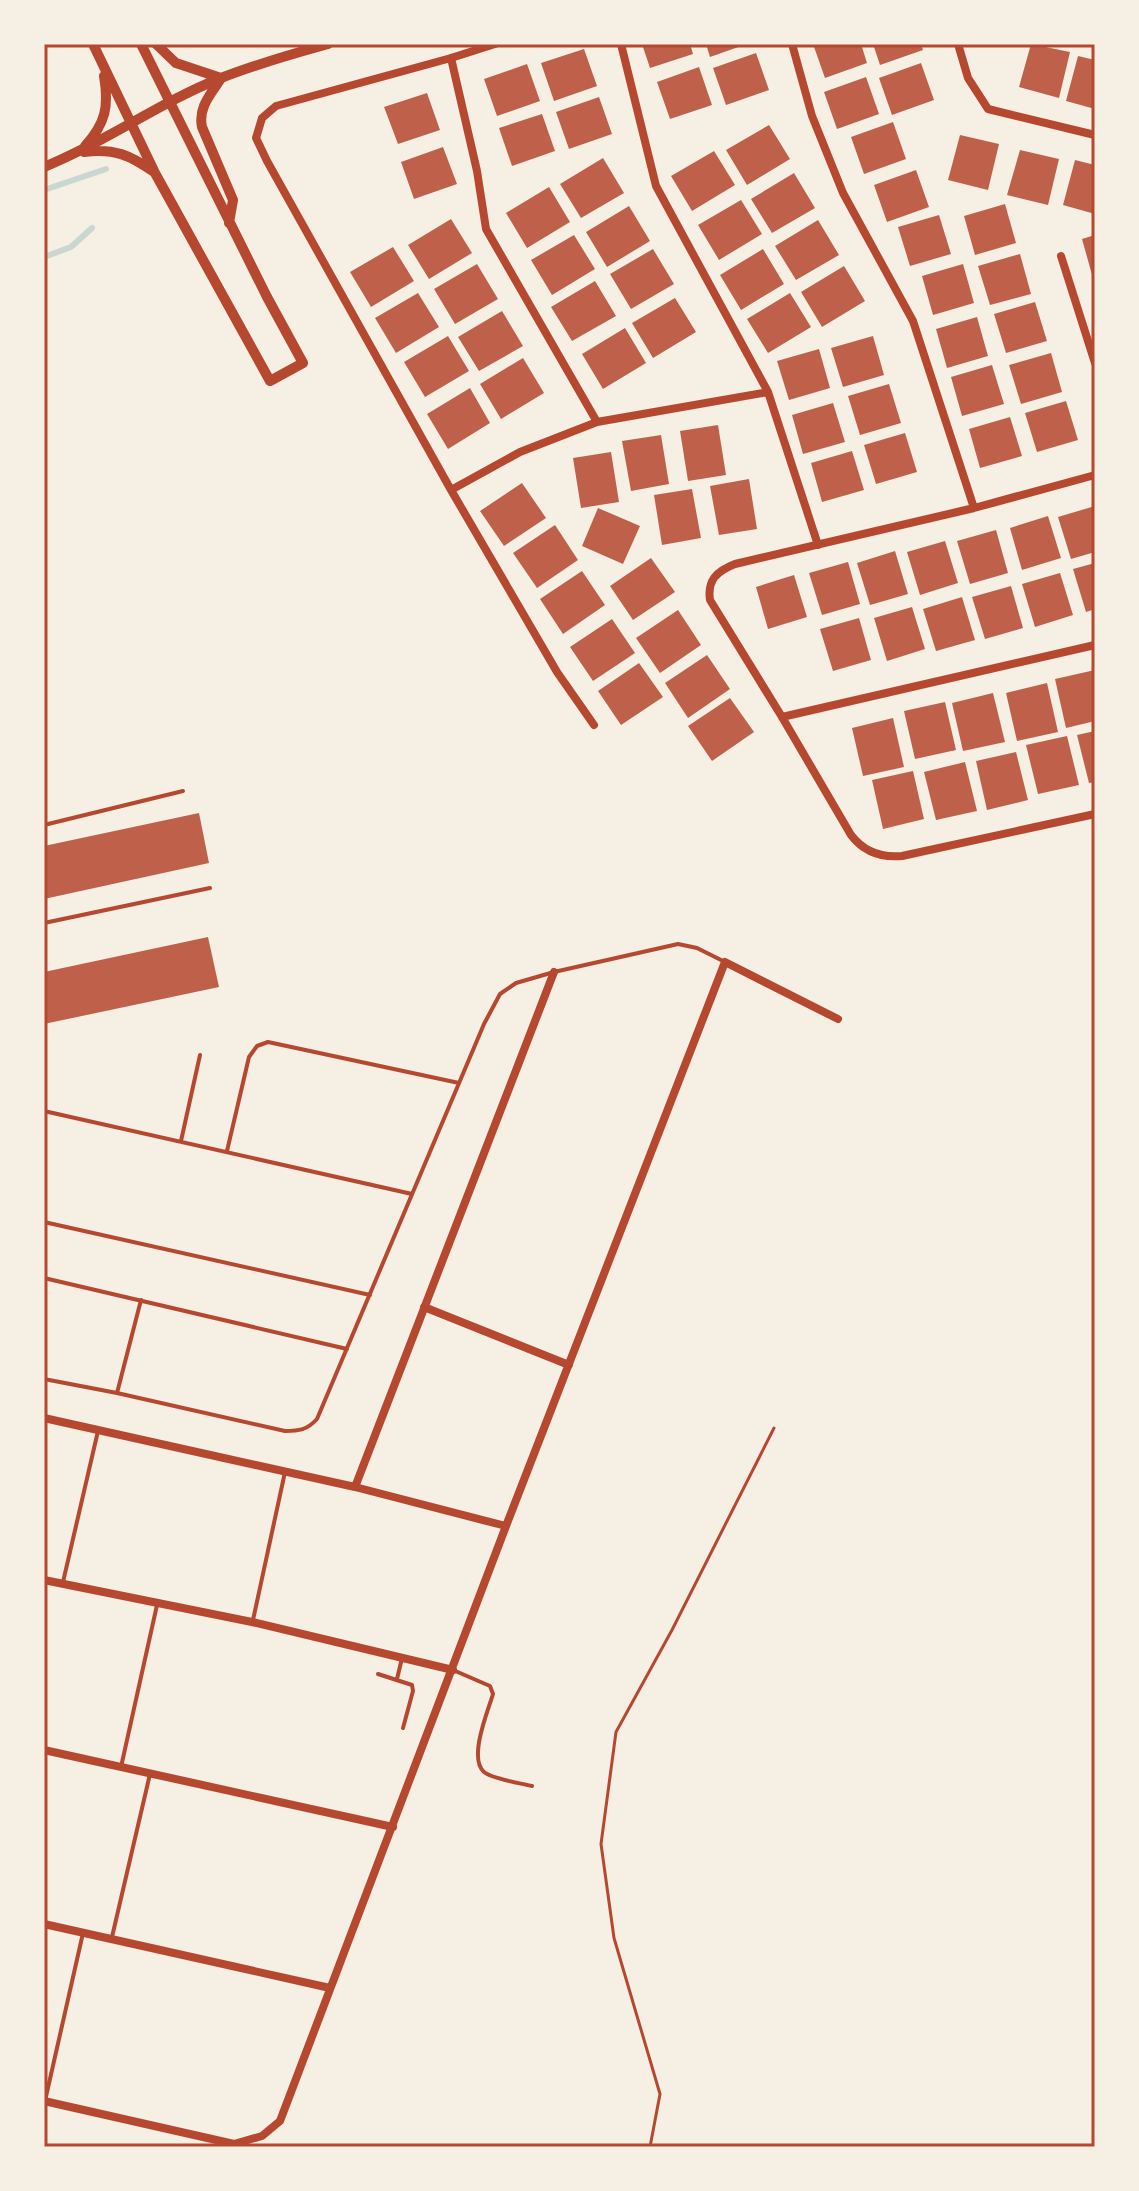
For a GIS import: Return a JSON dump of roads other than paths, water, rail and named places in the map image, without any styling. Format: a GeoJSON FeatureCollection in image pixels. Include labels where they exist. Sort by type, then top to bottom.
{"type":"FeatureCollection","features":[{"type":"Feature","properties":{"kind":"street"},"geometry":{"type":"LineString","coordinates":[[93,44],[155,173],[270,381],[303,363],[229,223],[141,44]]}},
{"type":"Feature","properties":{"kind":"street"},"geometry":{"type":"LineString","coordinates":[[156,44],[176,63],[221,78]]}},
{"type":"Feature","properties":{"kind":"street"},"geometry":{"type":"LineString","coordinates":[[44,167],[78,153],[221,78],[328,44]]}},
{"type":"Feature","properties":{"kind":"street"},"geometry":{"type":"LineString","coordinates":[[495,44],[276,106],[262,118],[256,138],[451,490],[557,672],[594,725]]}},
{"type":"Feature","properties":{"kind":"street"},"geometry":{"type":"LineString","coordinates":[[621,44],[656,186],[768,392],[818,545]]}},
{"type":"Feature","properties":{"kind":"street"},"geometry":{"type":"LineString","coordinates":[[792,44],[812,116],[843,193],[913,321],[974,508]]}},
{"type":"Feature","properties":{"kind":"street"},"geometry":{"type":"LineString","coordinates":[[958,44],[968,78],[988,109],[1095,135]]}},
{"type":"Feature","properties":{"kind":"street"},"geometry":{"type":"LineString","coordinates":[[451,58],[477,171],[486,229],[597,422]]}},
{"type":"Feature","properties":{"kind":"street"},"geometry":{"type":"LineString","coordinates":[[78,153],[93,137],[106,112],[103,66]]}},
{"type":"Feature","properties":{"kind":"street"},"geometry":{"type":"LineString","coordinates":[[221,78],[205,103],[200,118],[233,200],[229,223]]}},
{"type":"Feature","properties":{"kind":"street"},"geometry":{"type":"LineString","coordinates":[[78,153],[111,151],[134,158],[155,173]]}},
{"type":"Feature","properties":{"kind":"street"},"geometry":{"type":"LineString","coordinates":[[1061,256],[1095,363]]}},
{"type":"Feature","properties":{"kind":"street"},"geometry":{"type":"LineString","coordinates":[[451,490],[520,452],[597,422],[768,392]]}},
{"type":"Feature","properties":{"kind":"street"},"geometry":{"type":"LineString","coordinates":[[1095,475],[974,508],[735,564],[720,570],[709,585],[710,600],[859,845],[880,855],[902,856],[1095,814]]}},
{"type":"Feature","properties":{"kind":"street"},"geometry":{"type":"LineString","coordinates":[[782,717],[1095,645]]}},
{"type":"Feature","properties":{"kind":"street"},"geometry":{"type":"LineString","coordinates":[[44,2101],[234,2144],[262,2136],[280,2121],[725,962],[838,1019]]}},
{"type":"Feature","properties":{"kind":"street"},"geometry":{"type":"LineString","coordinates":[[355,1487],[554,972]]}},
{"type":"Feature","properties":{"kind":"street"},"geometry":{"type":"LineString","coordinates":[[424,1307],[569,1365]]}},
{"type":"Feature","properties":{"kind":"street"},"geometry":{"type":"LineString","coordinates":[[44,1418],[355,1487],[506,1526]]}},
{"type":"Feature","properties":{"kind":"street"},"geometry":{"type":"LineString","coordinates":[[44,1580],[252,1622],[453,1670]]}},
{"type":"Feature","properties":{"kind":"street"},"geometry":{"type":"LineString","coordinates":[[44,1750],[393,1827]]}},
{"type":"Feature","properties":{"kind":"street"},"geometry":{"type":"LineString","coordinates":[[44,1924],[330,1988]]}},
{"type":"Feature","properties":{"kind":"lane"},"geometry":{"type":"LineString","coordinates":[[44,825],[183,791]]}},
{"type":"Feature","properties":{"kind":"lane"},"geometry":{"type":"LineString","coordinates":[[44,923],[210,888]]}},
{"type":"Feature","properties":{"kind":"lane"},"geometry":{"type":"LineString","coordinates":[[44,1379],[285,1431],[300,1431],[309,1427],[317,1419],[484,1024],[500,994],[516,983],[554,972],[678,944],[697,948],[725,962]]}},
{"type":"Feature","properties":{"kind":"lane"},"geometry":{"type":"LineString","coordinates":[[227,1151],[249,1057],[257,1046],[268,1042],[459,1083]]}},
{"type":"Feature","properties":{"kind":"lane"},"geometry":{"type":"LineString","coordinates":[[181,1141],[200,1055]]}},
{"type":"Feature","properties":{"kind":"lane"},"geometry":{"type":"LineString","coordinates":[[44,1111],[412,1194]]}},
{"type":"Feature","properties":{"kind":"lane"},"geometry":{"type":"LineString","coordinates":[[44,1222],[370,1295]]}},
{"type":"Feature","properties":{"kind":"lane"},"geometry":{"type":"LineString","coordinates":[[44,1278],[347,1349]]}},
{"type":"Feature","properties":{"kind":"lane"},"geometry":{"type":"LineString","coordinates":[[117,1393],[141,1300]]}},
{"type":"Feature","properties":{"kind":"lane"},"geometry":{"type":"LineString","coordinates":[[62,1584],[98,1431]]}},
{"type":"Feature","properties":{"kind":"lane"},"geometry":{"type":"LineString","coordinates":[[252,1622],[286,1471]]}},
{"type":"Feature","properties":{"kind":"lane"},"geometry":{"type":"LineString","coordinates":[[121,1767],[157,1603]]}},
{"type":"Feature","properties":{"kind":"lane"},"geometry":{"type":"LineString","coordinates":[[397,1679],[402,1658]]}},
{"type":"Feature","properties":{"kind":"lane"},"geometry":{"type":"LineString","coordinates":[[453,1670],[490,1686],[493,1694],[477,1750],[479,1766],[485,1774],[532,1786]]}},
{"type":"Feature","properties":{"kind":"lane"},"geometry":{"type":"LineString","coordinates":[[378,1674],[412,1685],[403,1728]]}},
{"type":"Feature","properties":{"kind":"lane"},"geometry":{"type":"LineString","coordinates":[[111,1940],[150,1773]]}},
{"type":"Feature","properties":{"kind":"lane"},"geometry":{"type":"LineString","coordinates":[[44,2101],[83,1933]]}},
{"type":"Feature","properties":{"kind":"waterway"},"geometry":{"type":"LineString","coordinates":[[44,190],[106,169]]}},
{"type":"Feature","properties":{"kind":"waterway"},"geometry":{"type":"LineString","coordinates":[[44,257],[71,247],[92,228]]}}]}
